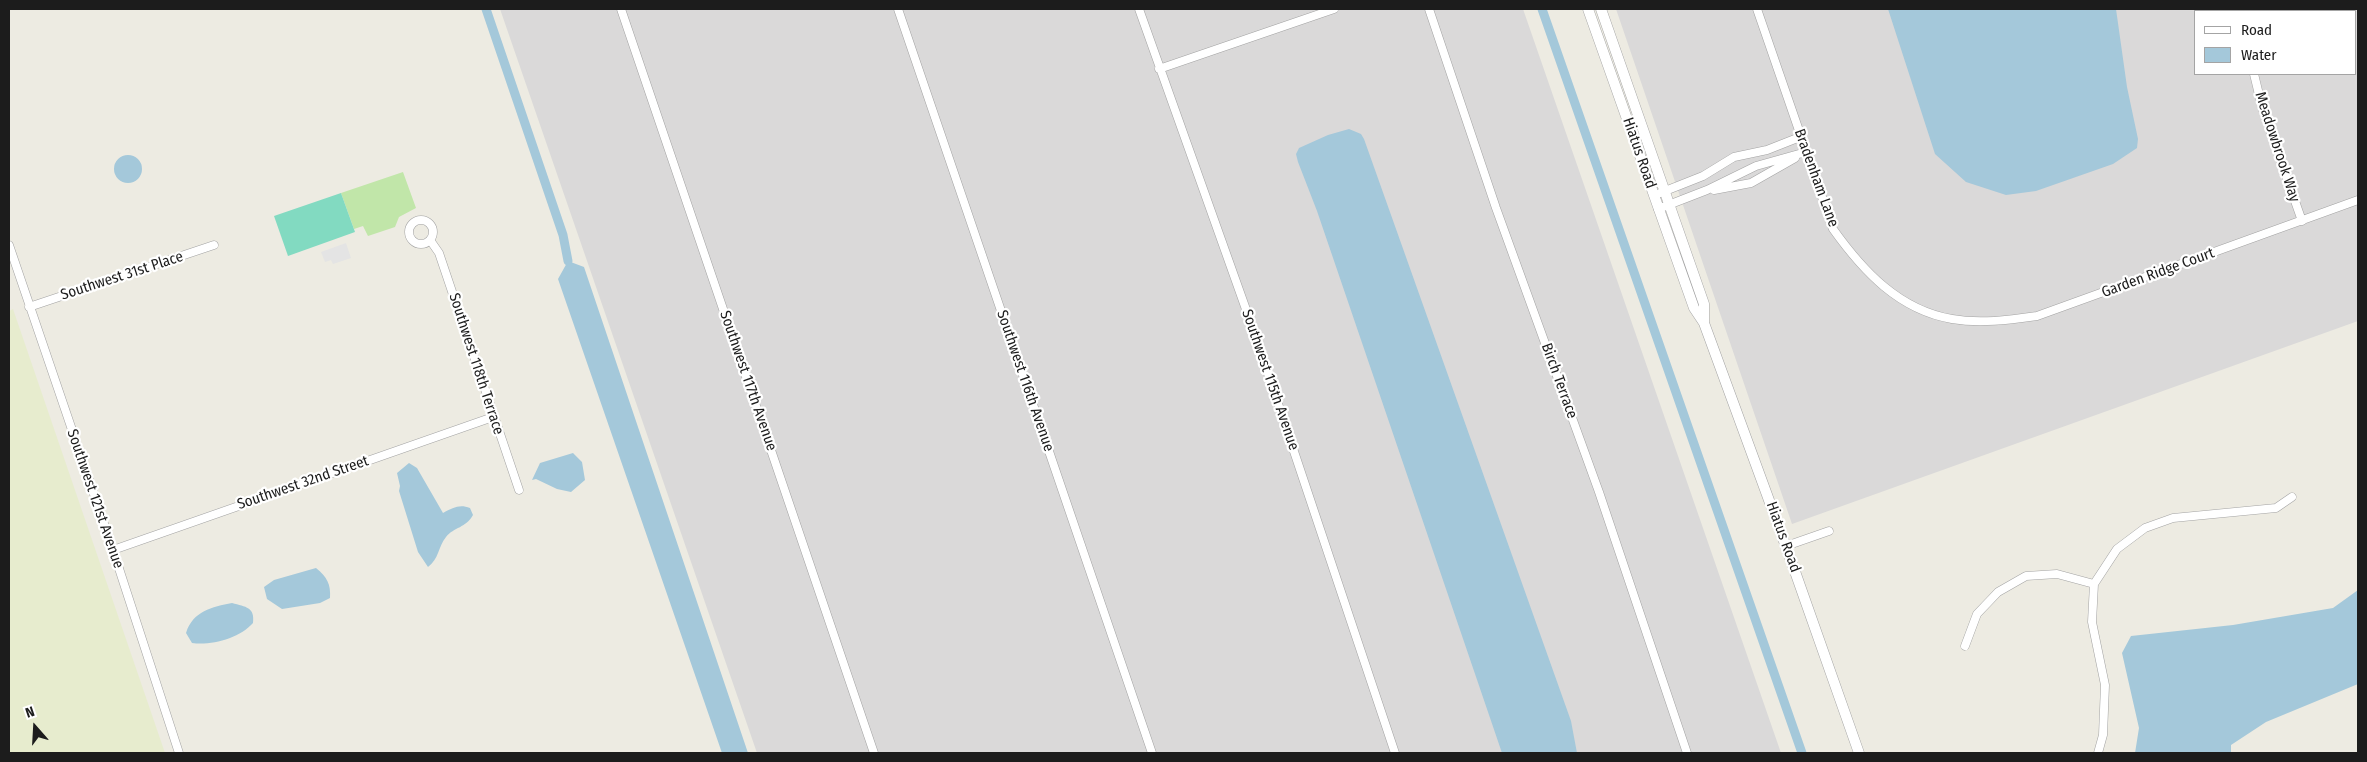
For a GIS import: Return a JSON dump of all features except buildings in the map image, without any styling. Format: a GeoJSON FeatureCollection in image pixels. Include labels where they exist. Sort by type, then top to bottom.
{"type":"FeatureCollection","features":[{"type":"Feature","properties":{"kind":"street","name":"Southwest 117th Avenue"},"geometry":{"type":"LineString","coordinates":[[621,9],[874,753]]}},
{"type":"Feature","properties":{"kind":"street","name":"Southwest 116th Avenue"},"geometry":{"type":"LineString","coordinates":[[898,9],[1152,753]]}},
{"type":"Feature","properties":{"kind":"street","name":"Southwest 115th Avenue"},"geometry":{"type":"LineString","coordinates":[[1139,9],[1252,329],[1395,753]]}},
{"type":"Feature","properties":{"kind":"street"},"geometry":{"type":"LineString","coordinates":[[1159,69],[1334,9]]}},
{"type":"Feature","properties":{"kind":"street","name":"Birch Terrace"},"geometry":{"type":"LineString","coordinates":[[1429,9],[1496,208],[1599,492],[1687,753]]}},
{"type":"Feature","properties":{"kind":"street","name":"Hiatus Road"},"geometry":{"type":"LineString","coordinates":[[1588,9],[1659,193],[1694,308],[1704,323],[1786,546],[1859,753]]}},
{"type":"Feature","properties":{"kind":"street","name":"Hiatus Road"},"geometry":{"type":"LineString","coordinates":[[1601,9],[1659,193]]}},
{"type":"Feature","properties":{"kind":"street","name":"Bradenham Lane"},"geometry":{"type":"LineString","coordinates":[[1757,9],[1833,229],[1854,258],[1886,290],[1924,312],[1953,320]]}},
{"type":"Feature","properties":{"kind":"street","name":"Meadowbrook Way"},"geometry":{"type":"LineString","coordinates":[[2254,75],[2262,107],[2302,221]]}},
{"type":"Feature","properties":{"kind":"street"},"geometry":{"type":"LineString","coordinates":[[1659,193],[1703,176],[1734,157],[1767,150],[1800,137]]}},
{"type":"Feature","properties":{"kind":"street"},"geometry":{"type":"LineString","coordinates":[[1664,207],[1707,190],[1752,167],[1806,152]]}},
{"type":"Feature","properties":{"kind":"street"},"geometry":{"type":"LineString","coordinates":[[1707,190],[1732,188],[1751,183],[1806,152]]}},
{"type":"Feature","properties":{"kind":"street"},"geometry":{"type":"LineString","coordinates":[[1748,154],[1758,178]]}},
{"type":"Feature","properties":{"kind":"street","name":"Garden Ridge Court"},"geometry":{"type":"LineString","coordinates":[[1953,320],[1995,321],[2037,316],[2358,200]]}},
{"type":"Feature","properties":{"kind":"street","name":"Southwest 118th Terrace"},"geometry":{"type":"LineString","coordinates":[[430,240],[439,253],[519,490]]}},
{"type":"Feature","properties":{"kind":"street","name":"Southwest 121st Avenue"},"geometry":{"type":"LineString","coordinates":[[9,245],[113,550],[179,753]]}},
{"type":"Feature","properties":{"kind":"street","name":"Southwest 31st Place"},"geometry":{"type":"LineString","coordinates":[[29,306],[214,245]]}},
{"type":"Feature","properties":{"kind":"street","name":"Southwest 32nd Street"},"geometry":{"type":"LineString","coordinates":[[113,550],[493,417]]}},
{"type":"Feature","properties":{"kind":"street"},"geometry":{"type":"LineString","coordinates":[[2098,753],[2103,735],[2105,686],[2092,622],[2094,584],[2117,548],[2145,528],[2173,518],[2276,508],[2292,497]]}},
{"type":"Feature","properties":{"kind":"street"},"geometry":{"type":"LineString","coordinates":[[1786,546],[1830,531]]}},
{"type":"Feature","properties":{"kind":"street"},"geometry":{"type":"LineString","coordinates":[[1965,646],[1977,614],[1998,592],[2026,576],[2057,574],[2094,584]]}},
{"type":"Feature","properties":{"kind":"shaded area"},"geometry":{"type":"Polygon","coordinates":[[[500,9],[1523,9],[1781,753],[757,753],[500,9]]]}},
{"type":"Feature","properties":{"kind":"shaded area"},"geometry":{"type":"Polygon","coordinates":[[[1616,9],[2358,9],[2358,321],[1792,524],[1616,9]]]}},
{"type":"Feature","properties":{"kind":"shaded area"},"geometry":{"type":"Polygon","coordinates":[[[346,243],[351,258],[333,264],[331,260],[325,262],[321,252],[346,243]]]}},
{"type":"Feature","properties":{"kind":"green space"},"geometry":{"type":"Polygon","coordinates":[[[403,172],[416,208],[399,217],[395,227],[368,236],[363,226],[354,229],[341,193],[403,172]]]}},
{"type":"Feature","properties":{"kind":"green space"},"geometry":{"type":"Polygon","coordinates":[[[341,193],[355,232],[288,256],[274,216],[341,193]]]}},
{"type":"Feature","properties":{"kind":"green space"},"geometry":{"type":"Polygon","coordinates":[[[13,309],[165,753],[9,753],[9,311],[13,309]]]}},
{"type":"Feature","properties":{"kind":"water"},"geometry":{"type":"Polygon","coordinates":[[[1888,9],[2116,9],[2127,87],[2138,139],[2137,148],[2113,164],[2036,191],[2006,195],[1966,182],[1935,154],[1888,9]]]}},
{"type":"Feature","properties":{"kind":"water"},"geometry":{"type":"Polygon","coordinates":[[[1349,129],[1361,134],[1364,139],[1571,721],[1577,753],[1502,753],[1296,154],[1299,148],[1328,135],[1349,129]]]}},
{"type":"Feature","properties":{"kind":"water"},"geometry":{"type":"Polygon","coordinates":[[[128,155],[138,159],[142,169],[138,179],[128,183],[118,179],[114,169],[118,159],[128,155]]]}},
{"type":"Feature","properties":{"kind":"water"},"geometry":{"type":"Polygon","coordinates":[[[568,261],[584,267],[748,753],[722,753],[558,279],[568,261]]]}},
{"type":"Feature","properties":{"kind":"water"},"geometry":{"type":"Polygon","coordinates":[[[573,453],[582,462],[585,480],[571,492],[557,489],[536,479],[532,480],[540,463],[573,453]]]}},
{"type":"Feature","properties":{"kind":"water"},"geometry":{"type":"Polygon","coordinates":[[[409,463],[417,468],[443,513],[463,506],[470,508],[473,515],[467,523],[446,537],[432,564],[428,567],[418,552],[399,491],[400,486],[397,473],[409,463]]]}},
{"type":"Feature","properties":{"kind":"water"},"geometry":{"type":"Polygon","coordinates":[[[316,568],[328,581],[330,598],[320,603],[282,609],[267,599],[264,587],[274,580],[316,568]]]}},
{"type":"Feature","properties":{"kind":"water"},"geometry":{"type":"Polygon","coordinates":[[[2358,590],[2358,684],[2266,722],[2231,745],[2231,753],[2135,753],[2139,728],[2122,653],[2131,636],[2233,625],[2333,608],[2358,590]]]}},
{"type":"Feature","properties":{"kind":"water"},"geometry":{"type":"Polygon","coordinates":[[[232,603],[251,611],[253,623],[241,633],[225,640],[200,644],[192,643],[186,633],[198,615],[211,608],[232,603]]]}},
{"type":"Feature","properties":{"kind":"waterway"},"geometry":{"type":"LineString","coordinates":[[486,9],[563,235],[568,261]]}},
{"type":"Feature","properties":{"kind":"waterway"},"geometry":{"type":"LineString","coordinates":[[1542,9],[1802,753]]}}]}
